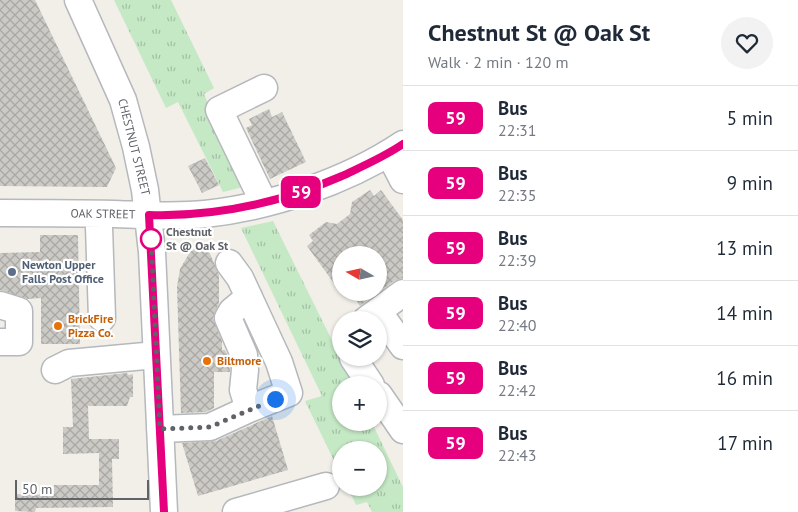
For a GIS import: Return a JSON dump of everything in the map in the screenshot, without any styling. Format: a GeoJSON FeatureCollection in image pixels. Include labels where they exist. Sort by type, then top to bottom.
{"type":"FeatureCollection","features":[{"type":"Feature","properties":{"kind":"street","name":"CHESTNUT STREET"},"geometry":{"type":"LineString","coordinates":[[78,0],[123,100],[141,167],[149,215],[164,512]]}},
{"type":"Feature","properties":{"kind":"street"},"geometry":{"type":"LineString","coordinates":[[264,88],[220,110],[264,203]]}},
{"type":"Feature","properties":{"kind":"street","name":"OAK STREET"},"geometry":{"type":"LineString","coordinates":[[0,212],[149,215],[203,214],[264,203],[313,188],[396,149]]}},
{"type":"Feature","properties":{"kind":"street"},"geometry":{"type":"LineString","coordinates":[[396,149],[403,180]]}},
{"type":"Feature","properties":{"kind":"street"},"geometry":{"type":"LineString","coordinates":[[99,227],[102,318]]}},
{"type":"Feature","properties":{"kind":"street"},"geometry":{"type":"LineString","coordinates":[[160,429],[210,427],[289,393],[279,362],[249,297],[240,278],[229,263]]}},
{"type":"Feature","properties":{"kind":"street"},"geometry":{"type":"LineString","coordinates":[[379,311],[403,293]]}},
{"type":"Feature","properties":{"kind":"street"},"geometry":{"type":"LineString","coordinates":[[249,297],[232,311],[228,318],[244,355],[243,390],[249,409]]}},
{"type":"Feature","properties":{"kind":"street"},"geometry":{"type":"LineString","coordinates":[[0,305],[19,310],[19,342],[0,342]]}},
{"type":"Feature","properties":{"kind":"street"},"geometry":{"type":"LineString","coordinates":[[387,331],[403,346]]}},
{"type":"Feature","properties":{"kind":"street"},"geometry":{"type":"LineString","coordinates":[[55,370],[68,363],[156,355]]}},
{"type":"Feature","properties":{"kind":"street"},"geometry":{"type":"LineString","coordinates":[[387,407],[403,430]]}},
{"type":"Feature","properties":{"kind":"street"},"geometry":{"type":"LineString","coordinates":[[236,512],[326,486]]}},
{"type":"Feature","properties":{"kind":"green space"},"geometry":{"type":"Polygon","coordinates":[[[114,0],[171,0],[214,88],[204,94],[243,187],[223,192],[178,102],[166,108],[114,0]]]}},
{"type":"Feature","properties":{"kind":"green space"},"geometry":{"type":"Polygon","coordinates":[[[273,221],[332,340],[332,366],[345,366],[350,376],[332,376],[332,431],[376,431],[381,441],[332,441],[332,456],[305,401],[322,396],[241,228],[273,221]]]}},
{"type":"Feature","properties":{"kind":"green space"},"geometry":{"type":"Polygon","coordinates":[[[387,454],[403,487],[403,512],[372,512],[367,502],[356,505],[352,496],[387,496],[387,454]]]}},
{"type":"Feature","properties":{"kind":"building"},"geometry":{"type":"Polygon","coordinates":[[[0,0],[35,0],[116,168],[107,187],[0,186],[0,0]]]}},
{"type":"Feature","properties":{"kind":"building"},"geometry":{"type":"Polygon","coordinates":[[[269,109],[272,117],[282,112],[306,162],[270,179],[246,128],[252,125],[249,119],[269,109]]]}},
{"type":"Feature","properties":{"kind":"building"},"geometry":{"type":"Polygon","coordinates":[[[205,158],[219,185],[202,193],[188,166],[205,158]]]}},
{"type":"Feature","properties":{"kind":"building"},"geometry":{"type":"Polygon","coordinates":[[[370,190],[374,196],[381,190],[403,220],[403,278],[388,285],[388,246],[332,246],[332,281],[307,246],[313,241],[309,235],[326,222],[337,224],[350,214],[352,202],[370,190]]]}},
{"type":"Feature","properties":{"kind":"building"},"geometry":{"type":"Polygon","coordinates":[[[40,235],[78,235],[80,344],[41,344],[41,298],[27,299],[0,290],[0,253],[40,252],[40,235]]]}},
{"type":"Feature","properties":{"kind":"building"},"geometry":{"type":"Polygon","coordinates":[[[205,242],[219,275],[219,303],[213,318],[222,341],[222,350],[225,350],[229,359],[230,372],[214,372],[214,408],[206,412],[181,413],[177,287],[180,269],[190,252],[205,242]]]}},
{"type":"Feature","properties":{"kind":"building"},"geometry":{"type":"Polygon","coordinates":[[[357,301],[366,301],[360,306],[357,301]]]}},
{"type":"Feature","properties":{"kind":"building"},"geometry":{"type":"Polygon","coordinates":[[[127,373],[128,375],[133,374],[133,397],[130,397],[127,406],[88,406],[89,439],[119,439],[119,459],[112,459],[113,507],[36,508],[35,512],[15,511],[15,494],[54,495],[54,485],[99,485],[99,453],[63,454],[63,427],[73,427],[71,379],[127,373]]]}},
{"type":"Feature","properties":{"kind":"building"},"geometry":{"type":"Polygon","coordinates":[[[272,416],[288,470],[198,496],[182,443],[216,441],[272,416]]]}},
{"type":"Feature","properties":{"kind":"bus line","name":"59"},"geometry":{"type":"LineString","coordinates":[[164,512],[149,215],[203,214],[260,204],[313,188],[389,153],[403,144]]}},
{"type":"Feature","properties":{"kind":"place","name":"Chestnut St @ Oak St"},"geometry":{"type":"Point","coordinates":[151,239]}},
{"type":"Feature","properties":{"kind":"place","name":"Newton Upper Falls Post Office"},"geometry":{"type":"Point","coordinates":[12,272]}},
{"type":"Feature","properties":{"kind":"place","name":"BrickFire Pizza Co."},"geometry":{"type":"Point","coordinates":[58,326]}},
{"type":"Feature","properties":{"kind":"place","name":"Biltmore"},"geometry":{"type":"Point","coordinates":[207,361]}},
{"type":"Feature","properties":{"kind":"route"},"geometry":{"type":"LineString","coordinates":[[151,239],[151,237],[160,429],[210,427],[275,399]]}}]}
